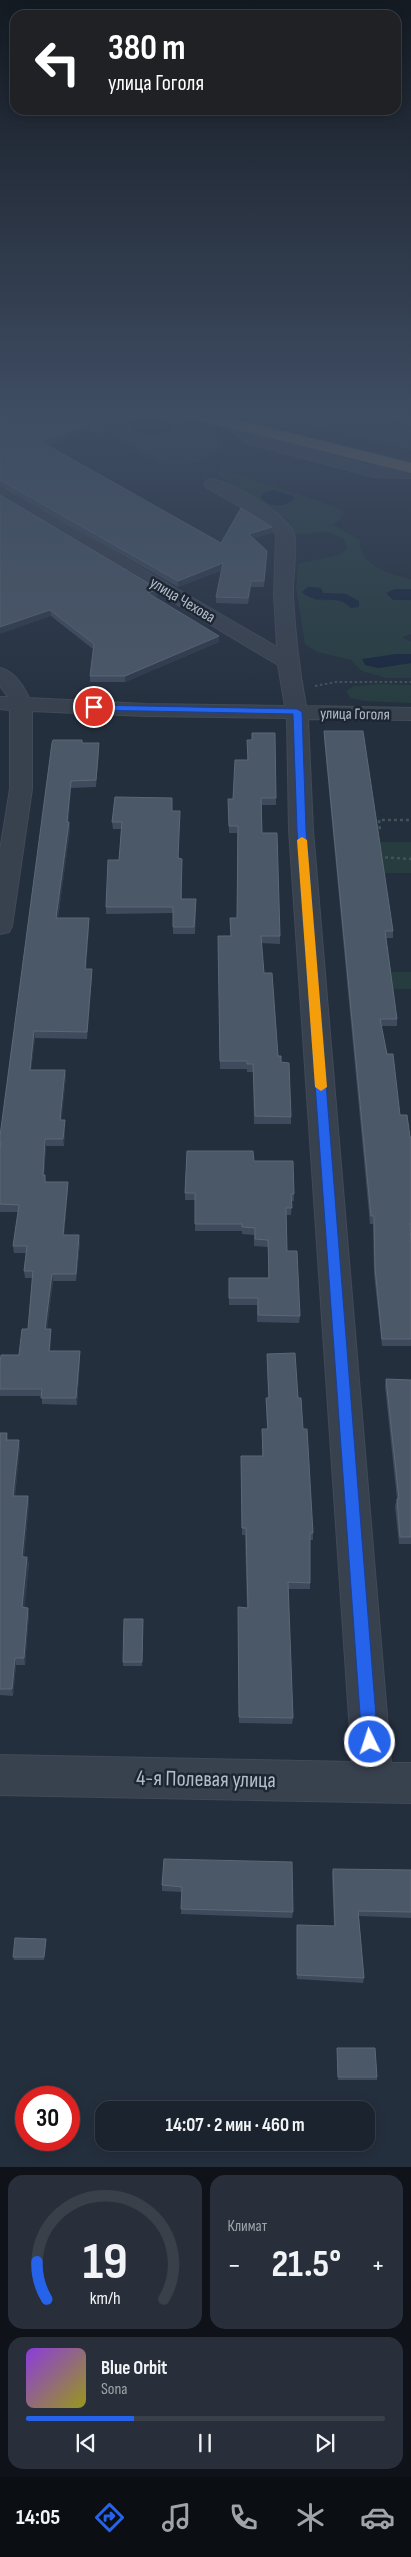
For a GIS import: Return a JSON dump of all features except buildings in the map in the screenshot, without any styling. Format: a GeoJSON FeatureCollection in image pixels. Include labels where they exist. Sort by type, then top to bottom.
{"type":"FeatureCollection","features":[{"type":"Feature","properties":{"kind":"street","name":"улица Чехова"},"geometry":{"type":"LineString","coordinates":[[41,515],[288,662]]}},
{"type":"Feature","properties":{"kind":"street"},"geometry":{"type":"LineString","coordinates":[[265,515],[280,526],[285,534],[283,594],[288,662],[296,701],[302,838],[373,1781]]}},
{"type":"Feature","properties":{"kind":"street"},"geometry":{"type":"LineString","coordinates":[[0,674],[13,687],[10,703],[21,789],[0,926]]}},
{"type":"Feature","properties":{"kind":"street","name":"улица Гоголя"},"geometry":{"type":"LineString","coordinates":[[10,703],[145,710],[296,701],[411,714]]}},
{"type":"Feature","properties":{"kind":"street","name":"4-я Полевая улица"},"geometry":{"type":"LineString","coordinates":[[0,1775],[411,1783]]}},
{"type":"Feature","properties":{"kind":"path"},"geometry":{"type":"LineString","coordinates":[[296,701],[336,682],[411,682]]}},
{"type":"Feature","properties":{"kind":"path"},"geometry":{"type":"LineString","coordinates":[[372,830],[380,830],[379,820],[411,820]]}},
{"type":"Feature","properties":{"kind":"path"},"geometry":{"type":"LineString","coordinates":[[373,857],[411,859]]}},
{"type":"Feature","properties":{"kind":"green space"},"geometry":{"type":"Polygon","coordinates":[[[281,515],[342,515],[333,525],[360,540],[364,556],[370,562],[394,575],[411,579],[411,589],[395,589],[407,601],[411,600],[411,634],[402,637],[411,642],[411,654],[396,654],[378,668],[411,663],[411,678],[386,678],[362,671],[351,660],[317,652],[305,644],[296,587],[298,564],[338,555],[347,549],[343,538],[327,532],[298,534],[292,532],[291,524],[281,515]],[[308,587],[302,592],[315,599],[342,601],[351,607],[346,594],[323,593],[321,588],[308,587]]]}},
{"type":"Feature","properties":{"kind":"green space"},"geometry":{"type":"Polygon","coordinates":[[[378,684],[411,685],[411,703],[365,701],[350,698],[346,691],[354,686],[378,684]]]}},
{"type":"Feature","properties":{"kind":"green space"},"geometry":{"type":"Polygon","coordinates":[[[380,842],[411,842],[411,873],[378,873],[382,859],[380,842]]]}},
{"type":"Feature","properties":{"kind":"green space"},"geometry":{"type":"Polygon","coordinates":[[[391,972],[411,972],[411,989],[393,989],[391,972]]]}},
{"type":"Feature","properties":{"kind":"water"},"geometry":{"type":"Polygon","coordinates":[[[308,587],[321,588],[323,593],[346,594],[359,601],[359,607],[351,608],[339,601],[314,599],[302,592],[308,587]]]}},
{"type":"Feature","properties":{"kind":"water"},"geometry":{"type":"Polygon","coordinates":[[[395,589],[411,589],[411,600],[393,600],[386,593],[395,589]]]}},
{"type":"Feature","properties":{"kind":"water"},"geometry":{"type":"Polygon","coordinates":[[[396,654],[411,654],[411,663],[378,668],[365,665],[362,659],[396,654]]]}},
{"type":"Feature","properties":{"kind":"slow traffic"},"geometry":{"type":"LineString","coordinates":[[302,840],[321,1087]]}},
{"type":"Feature","properties":{"kind":"route"},"geometry":{"type":"LineString","coordinates":[[94,707],[145,710],[297,712],[302,830],[370,1742]]}}]}
